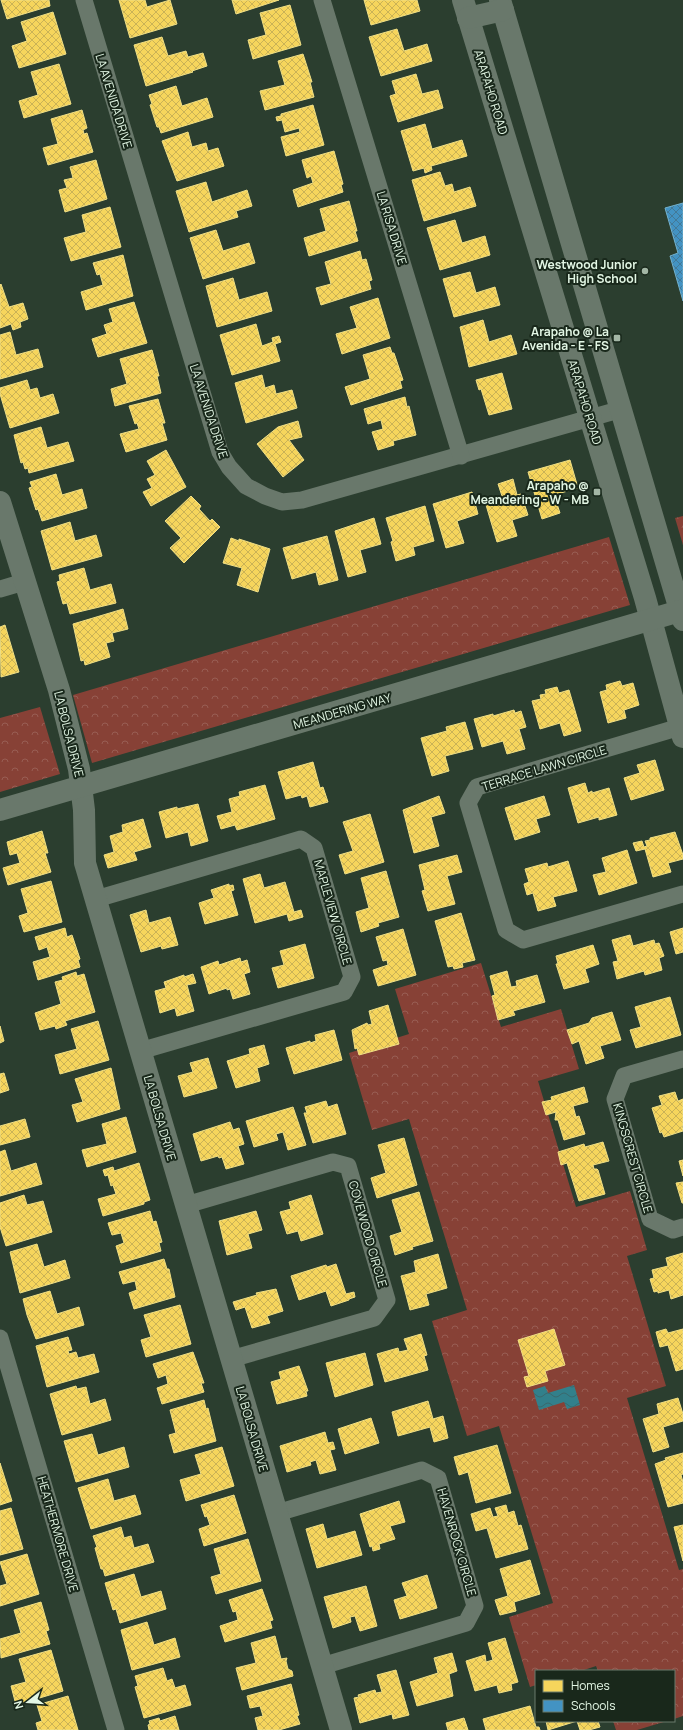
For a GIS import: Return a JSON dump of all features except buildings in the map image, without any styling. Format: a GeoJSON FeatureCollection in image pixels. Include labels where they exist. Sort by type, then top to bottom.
{"type":"FeatureCollection","features":[{"type":"Feature","properties":{"kind":"street","name":"LA AVENIDA DRIVE"},"geometry":{"type":"LineString","coordinates":[[84,0],[220,452],[229,467],[246,486],[265,496],[282,502],[302,500],[622,409]]}},
{"type":"Feature","properties":{"kind":"street","name":"LA RISA DRIVE"},"geometry":{"type":"LineString","coordinates":[[322,0],[461,456]]}},
{"type":"Feature","properties":{"kind":"street"},"geometry":{"type":"LineString","coordinates":[[465,9],[502,5],[682,614]]}},
{"type":"Feature","properties":{"kind":"street","name":"ARAPAHO ROAD"},"geometry":{"type":"LineString","coordinates":[[465,9],[651,620],[682,732]]}},
{"type":"Feature","properties":{"kind":"street","name":"LA BOLSA DRIVE"},"geometry":{"type":"LineString","coordinates":[[0,502],[59,690],[79,769],[84,810],[85,863],[340,1730]]}},
{"type":"Feature","properties":{"kind":"street"},"geometry":{"type":"LineString","coordinates":[[0,589],[24,582]]}},
{"type":"Feature","properties":{"kind":"street","name":"MEANDERING WAY"},"geometry":{"type":"LineString","coordinates":[[0,810],[651,620],[682,614]]}},
{"type":"Feature","properties":{"kind":"street","name":"TERRACE LAWN CIRCLE"},"geometry":{"type":"LineString","coordinates":[[682,732],[477,787],[468,803],[506,930],[523,940],[683,894]]}},
{"type":"Feature","properties":{"kind":"street","name":"MAPLEVIEW CIRCLE"},"geometry":{"type":"LineString","coordinates":[[96,899],[301,839],[314,848],[352,977],[344,992],[140,1051]]}},
{"type":"Feature","properties":{"kind":"street","name":"KINGSCREST CIRCLE"},"geometry":{"type":"LineString","coordinates":[[683,1059],[624,1076],[615,1099],[650,1219],[673,1230],[683,1227]]}},
{"type":"Feature","properties":{"kind":"street","name":"COVEWOOD CIRCLE"},"geometry":{"type":"LineString","coordinates":[[186,1205],[333,1162],[348,1166],[387,1300],[374,1318],[232,1359]]}},
{"type":"Feature","properties":{"kind":"street","name":"HEATHERMORE DRIVE"},"geometry":{"type":"LineString","coordinates":[[0,1338],[116,1730]]}},
{"type":"Feature","properties":{"kind":"street","name":"HAVENROCK CIRCLE"},"geometry":{"type":"LineString","coordinates":[[276,1513],[422,1470],[438,1478],[475,1606],[466,1623],[322,1666]]}},
{"type":"Feature","properties":{"kind":"green space"},"geometry":{"type":"Polygon","coordinates":[[[683,516],[683,545],[675,518],[683,516]]]}},
{"type":"Feature","properties":{"kind":"green space"},"geometry":{"type":"Polygon","coordinates":[[[609,537],[630,605],[92,763],[73,695],[609,537]]]}},
{"type":"Feature","properties":{"kind":"green space"},"geometry":{"type":"Polygon","coordinates":[[[40,707],[60,774],[0,792],[0,718],[40,707]]]}},
{"type":"Feature","properties":{"kind":"green space"},"geometry":{"type":"Polygon","coordinates":[[[481,963],[501,1027],[561,1009],[579,1069],[538,1081],[576,1207],[630,1191],[647,1250],[627,1256],[666,1386],[627,1398],[679,1570],[683,1569],[683,1716],[675,1719],[675,1670],[598,1670],[596,1666],[584,1670],[535,1670],[535,1685],[530,1687],[509,1617],[553,1603],[499,1426],[467,1436],[432,1321],[467,1310],[409,1119],[372,1130],[349,1053],[409,1034],[395,989],[481,963]]]}},
{"type":"Feature","properties":{"kind":"green space"},"geometry":{"type":"Polygon","coordinates":[[[613,1722],[664,1722],[637,1730],[616,1730],[613,1722]]]}},
{"type":"Feature","properties":{"kind":"water"},"geometry":{"type":"Polygon","coordinates":[[[574,1385],[580,1405],[567,1409],[564,1402],[539,1410],[533,1390],[545,1386],[548,1393],[574,1385]]]}},
{"type":"Feature","properties":{"kind":"place","name":"Westwood Junior High School"},"geometry":{"type":"Point","coordinates":[645,271]}},
{"type":"Feature","properties":{"kind":"place","name":"Arapaho @ La Avenida - E - FS"},"geometry":{"type":"Point","coordinates":[617,338]}},
{"type":"Feature","properties":{"kind":"place","name":"Arapaho @ Meandering - W - MB"},"geometry":{"type":"Point","coordinates":[597,492]}}]}
